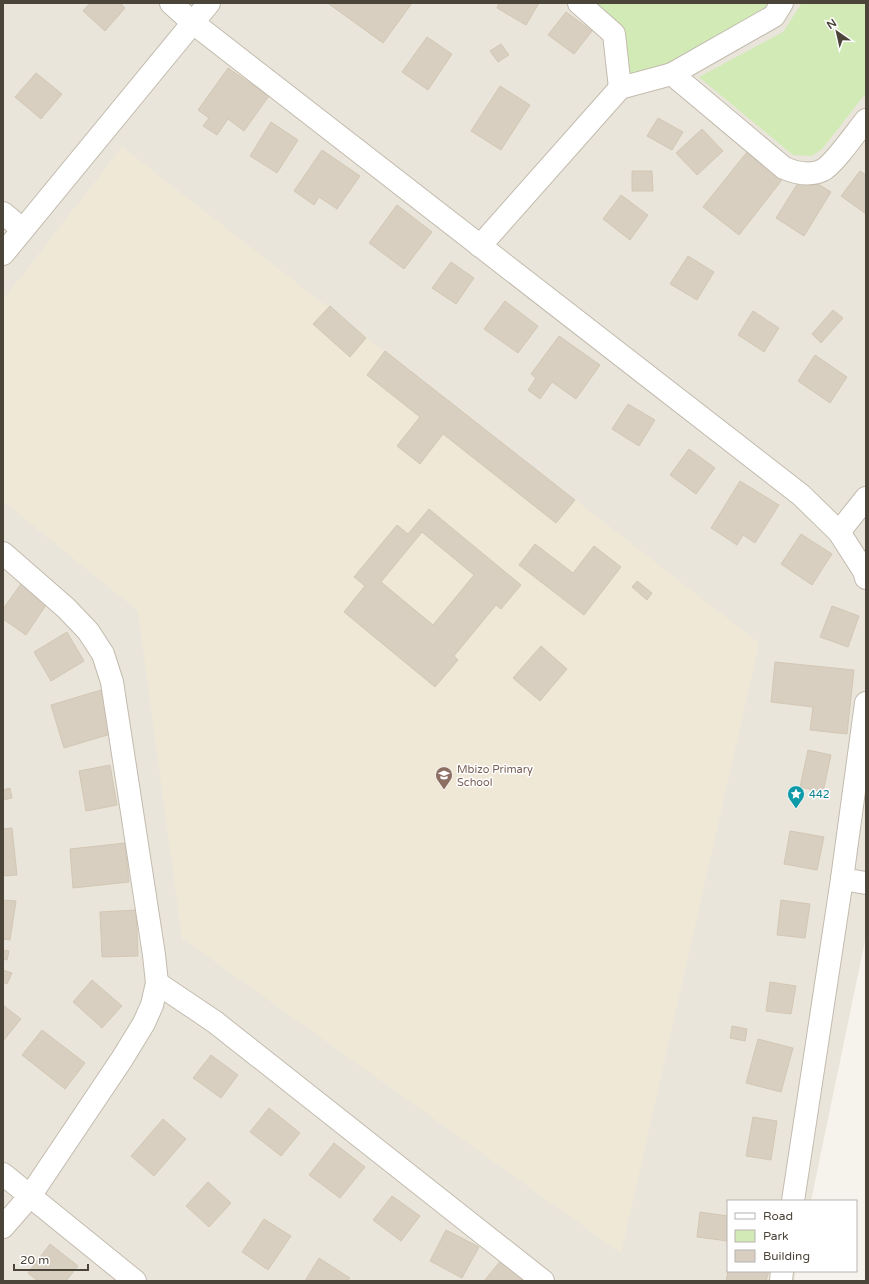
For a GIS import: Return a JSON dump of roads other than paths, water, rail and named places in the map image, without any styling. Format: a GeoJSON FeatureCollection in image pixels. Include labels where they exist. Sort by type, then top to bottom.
{"type":"FeatureCollection","features":[{"type":"Feature","properties":{"kind":"street"},"geometry":{"type":"LineString","coordinates":[[171,3],[192,22],[801,495],[840,532],[864,571],[866,578]]}},
{"type":"Feature","properties":{"kind":"street"},"geometry":{"type":"LineString","coordinates":[[3,254],[209,3]]}},
{"type":"Feature","properties":{"kind":"street"},"geometry":{"type":"LineString","coordinates":[[579,3],[614,34],[620,88]]}},
{"type":"Feature","properties":{"kind":"street"},"geometry":{"type":"LineString","coordinates":[[480,246],[620,88],[672,74],[774,16],[782,3]]}},
{"type":"Feature","properties":{"kind":"street"},"geometry":{"type":"LineString","coordinates":[[672,74],[784,168],[795,172],[811,173],[824,169],[837,157],[866,120]]}},
{"type":"Feature","properties":{"kind":"street"},"geometry":{"type":"LineString","coordinates":[[3,213],[22,229]]}},
{"type":"Feature","properties":{"kind":"street"},"geometry":{"type":"LineString","coordinates":[[840,532],[866,498]]}},
{"type":"Feature","properties":{"kind":"street"},"geometry":{"type":"LineString","coordinates":[[3,553],[66,608],[88,631],[103,654],[112,682],[157,983],[152,1005],[144,1024],[122,1059],[30,1196],[3,1227]]}},
{"type":"Feature","properties":{"kind":"street"},"geometry":{"type":"LineString","coordinates":[[793,1200],[842,879],[866,703]]}},
{"type":"Feature","properties":{"kind":"street"},"geometry":{"type":"LineString","coordinates":[[842,879],[866,883]]}},
{"type":"Feature","properties":{"kind":"street"},"geometry":{"type":"LineString","coordinates":[[157,983],[215,1022],[543,1281]]}},
{"type":"Feature","properties":{"kind":"street"},"geometry":{"type":"LineString","coordinates":[[3,1174],[135,1281]]}},
{"type":"Feature","properties":{"kind":"place","name":"Mbizo Primary School"},"geometry":{"type":"Point","coordinates":[444,790]}},
{"type":"Feature","properties":{"kind":"place","name":"442"},"geometry":{"type":"Point","coordinates":[796,809]}}]}
